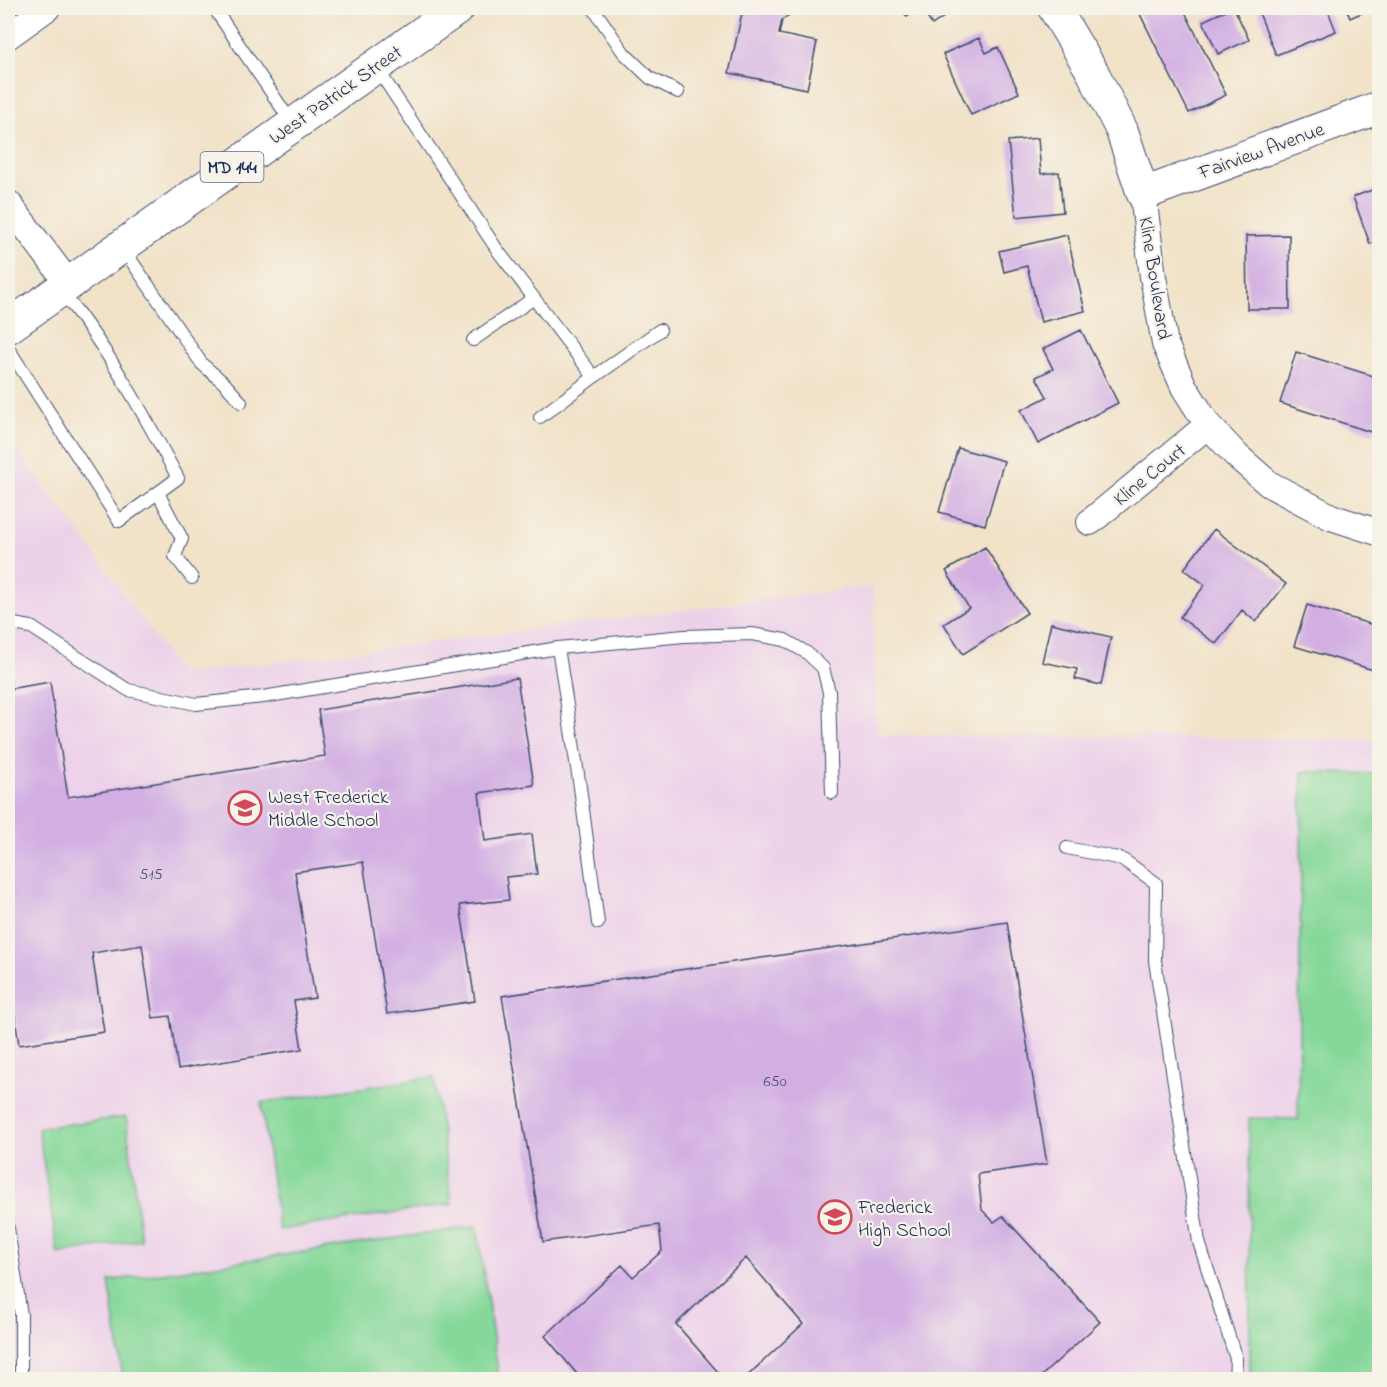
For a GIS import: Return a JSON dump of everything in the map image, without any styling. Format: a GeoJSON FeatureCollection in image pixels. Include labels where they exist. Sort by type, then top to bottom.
{"type":"FeatureCollection","features":[{"type":"Feature","properties":{"kind":"main road","name":"West Patrick Street"},"geometry":{"type":"LineString","coordinates":[[8,327],[458,8]]}},
{"type":"Feature","properties":{"kind":"street"},"geometry":{"type":"LineString","coordinates":[[8,36],[47,8]]}},
{"type":"Feature","properties":{"kind":"street","name":"Kline Boulevard"},"geometry":{"type":"LineString","coordinates":[[1054,8],[1092,71],[1117,121],[1143,194],[1153,277],[1166,344],[1184,387],[1208,425],[1237,456],[1269,484],[1330,517],[1380,533]]}},
{"type":"Feature","properties":{"kind":"street","name":"Fairview Avenue"},"geometry":{"type":"LineString","coordinates":[[1143,194],[1380,107]]}},
{"type":"Feature","properties":{"kind":"street"},"geometry":{"type":"LineString","coordinates":[[8,203],[64,286]]}},
{"type":"Feature","properties":{"kind":"street","name":"Kline Court"},"geometry":{"type":"LineString","coordinates":[[1090,522],[1208,425]]}},
{"type":"Feature","properties":{"kind":"lane"},"geometry":{"type":"LineString","coordinates":[[214,8],[293,124]]}},
{"type":"Feature","properties":{"kind":"lane"},"geometry":{"type":"LineString","coordinates":[[593,8],[624,53],[650,78],[678,92]]}},
{"type":"Feature","properties":{"kind":"lane"},"geometry":{"type":"LineString","coordinates":[[375,66],[498,251],[594,377]]}},
{"type":"Feature","properties":{"kind":"lane"},"geometry":{"type":"LineString","coordinates":[[121,246],[202,364],[241,402]]}},
{"type":"Feature","properties":{"kind":"lane"},"geometry":{"type":"LineString","coordinates":[[8,348],[118,521],[178,478],[140,408],[64,286]]}},
{"type":"Feature","properties":{"kind":"lane"},"geometry":{"type":"LineString","coordinates":[[473,340],[534,297]]}},
{"type":"Feature","properties":{"kind":"lane"},"geometry":{"type":"LineString","coordinates":[[540,417],[660,330]]}},
{"type":"Feature","properties":{"kind":"lane"},"geometry":{"type":"LineString","coordinates":[[158,493],[182,539],[175,556],[192,578]]}},
{"type":"Feature","properties":{"kind":"lane"},"geometry":{"type":"LineString","coordinates":[[8,623],[32,627],[128,690],[196,704],[263,697],[558,648],[684,636],[752,634],[784,640],[807,653],[823,668],[829,692],[832,793]]}},
{"type":"Feature","properties":{"kind":"lane"},"geometry":{"type":"LineString","coordinates":[[558,648],[598,923]]}},
{"type":"Feature","properties":{"kind":"lane"},"geometry":{"type":"LineString","coordinates":[[1067,849],[1122,859],[1156,883],[1155,961],[1199,1242],[1236,1359],[1235,1380]]}},
{"type":"Feature","properties":{"kind":"lane"},"geometry":{"type":"LineString","coordinates":[[8,1228],[21,1315],[21,1380]]}},
{"type":"Feature","properties":{"kind":"shaded area"},"geometry":{"type":"Polygon","coordinates":[[[8,438],[181,674],[873,586],[877,735],[1379,740],[1379,1379],[8,1379],[8,438]]]}},
{"type":"Feature","properties":{"kind":"green space"},"geometry":{"type":"Polygon","coordinates":[[[1302,772],[1379,774],[1379,1379],[1250,1379],[1249,1118],[1298,1119],[1302,772]]]}},
{"type":"Feature","properties":{"kind":"green space"},"geometry":{"type":"Polygon","coordinates":[[[434,1077],[452,1204],[279,1230],[261,1103],[434,1077]]]}},
{"type":"Feature","properties":{"kind":"green space"},"geometry":{"type":"Polygon","coordinates":[[[126,1117],[141,1240],[58,1254],[38,1128],[126,1117]]]}},
{"type":"Feature","properties":{"kind":"green space"},"geometry":{"type":"Polygon","coordinates":[[[477,1226],[499,1379],[123,1379],[109,1281],[477,1226]]]}},
{"type":"Feature","properties":{"kind":"building"},"geometry":{"type":"Polygon","coordinates":[[[748,8],[799,8],[782,20],[779,34],[817,42],[807,89],[729,73],[742,13],[748,8]]]}},
{"type":"Feature","properties":{"kind":"building"},"geometry":{"type":"Polygon","coordinates":[[[901,8],[920,8],[907,17],[901,8]]]}},
{"type":"Feature","properties":{"kind":"building"},"geometry":{"type":"Polygon","coordinates":[[[921,8],[957,8],[932,25],[921,8]]]}},
{"type":"Feature","properties":{"kind":"building"},"geometry":{"type":"Polygon","coordinates":[[[1153,8],[1183,8],[1226,95],[1189,113],[1140,14],[1153,8]]]}},
{"type":"Feature","properties":{"kind":"building"},"geometry":{"type":"Polygon","coordinates":[[[1234,8],[1249,40],[1218,54],[1203,21],[1234,8]]]}},
{"type":"Feature","properties":{"kind":"building"},"geometry":{"type":"Polygon","coordinates":[[[1257,8],[1327,8],[1336,31],[1276,55],[1257,8]]]}},
{"type":"Feature","properties":{"kind":"building"},"geometry":{"type":"Polygon","coordinates":[[[1346,8],[1373,8],[1350,18],[1346,8]]]}},
{"type":"Feature","properties":{"kind":"building"},"geometry":{"type":"Polygon","coordinates":[[[979,38],[986,53],[998,47],[1019,93],[971,115],[943,54],[979,38]]]}},
{"type":"Feature","properties":{"kind":"building"},"geometry":{"type":"Polygon","coordinates":[[[1038,138],[1041,174],[1059,172],[1063,212],[1016,217],[1008,141],[1038,138]]]}},
{"type":"Feature","properties":{"kind":"building"},"geometry":{"type":"Polygon","coordinates":[[[1380,187],[1380,241],[1370,244],[1353,197],[1380,187]]]}},
{"type":"Feature","properties":{"kind":"building"},"geometry":{"type":"Polygon","coordinates":[[[1067,235],[1085,311],[1041,322],[1027,266],[1004,272],[999,251],[1067,235]]]}},
{"type":"Feature","properties":{"kind":"building"},"geometry":{"type":"Polygon","coordinates":[[[1289,235],[1290,309],[1247,309],[1246,236],[1289,235]]]}},
{"type":"Feature","properties":{"kind":"building"},"geometry":{"type":"Polygon","coordinates":[[[1081,330],[1118,403],[1038,444],[1021,410],[1047,397],[1036,377],[1053,369],[1043,349],[1081,330]]]}},
{"type":"Feature","properties":{"kind":"building"},"geometry":{"type":"Polygon","coordinates":[[[1296,352],[1380,378],[1380,415],[1374,433],[1280,403],[1296,352]]]}},
{"type":"Feature","properties":{"kind":"building"},"geometry":{"type":"Polygon","coordinates":[[[958,448],[1004,461],[985,525],[939,512],[958,448]]]}},
{"type":"Feature","properties":{"kind":"building"},"geometry":{"type":"Polygon","coordinates":[[[1214,529],[1286,584],[1256,622],[1242,610],[1216,644],[1180,617],[1205,585],[1184,569],[1214,529]]]}},
{"type":"Feature","properties":{"kind":"building"},"geometry":{"type":"Polygon","coordinates":[[[985,547],[1027,613],[963,654],[944,624],[969,608],[946,571],[985,547]]]}},
{"type":"Feature","properties":{"kind":"building"},"geometry":{"type":"Polygon","coordinates":[[[1307,605],[1380,627],[1380,672],[1294,646],[1307,605]]]}},
{"type":"Feature","properties":{"kind":"building"},"geometry":{"type":"Polygon","coordinates":[[[1051,623],[1111,637],[1101,685],[1075,679],[1077,669],[1042,662],[1051,623]]]}},
{"type":"Feature","properties":{"kind":"building"},"geometry":{"type":"Polygon","coordinates":[[[517,678],[534,785],[479,793],[485,841],[532,834],[537,874],[506,877],[509,900],[460,905],[475,1001],[387,1014],[363,862],[295,872],[315,998],[294,1001],[302,1049],[178,1069],[170,1016],[153,1018],[142,945],[92,953],[104,1032],[19,1045],[8,969],[8,689],[50,682],[68,797],[325,756],[318,710],[517,678]]]}},
{"type":"Feature","properties":{"kind":"building"},"geometry":{"type":"Polygon","coordinates":[[[1007,922],[1047,1164],[978,1174],[982,1210],[994,1222],[1003,1216],[1100,1322],[1037,1380],[743,1380],[803,1324],[746,1258],[676,1324],[725,1380],[582,1380],[545,1336],[622,1265],[633,1277],[662,1251],[659,1225],[543,1242],[502,996],[1007,922]]]}},
{"type":"Feature","properties":{"kind":"place","name":"West Frederick Middle School"},"geometry":{"type":"Point","coordinates":[245,808]}},
{"type":"Feature","properties":{"kind":"place","name":"Frederick High School"},"geometry":{"type":"Point","coordinates":[835,1217]}}]}
